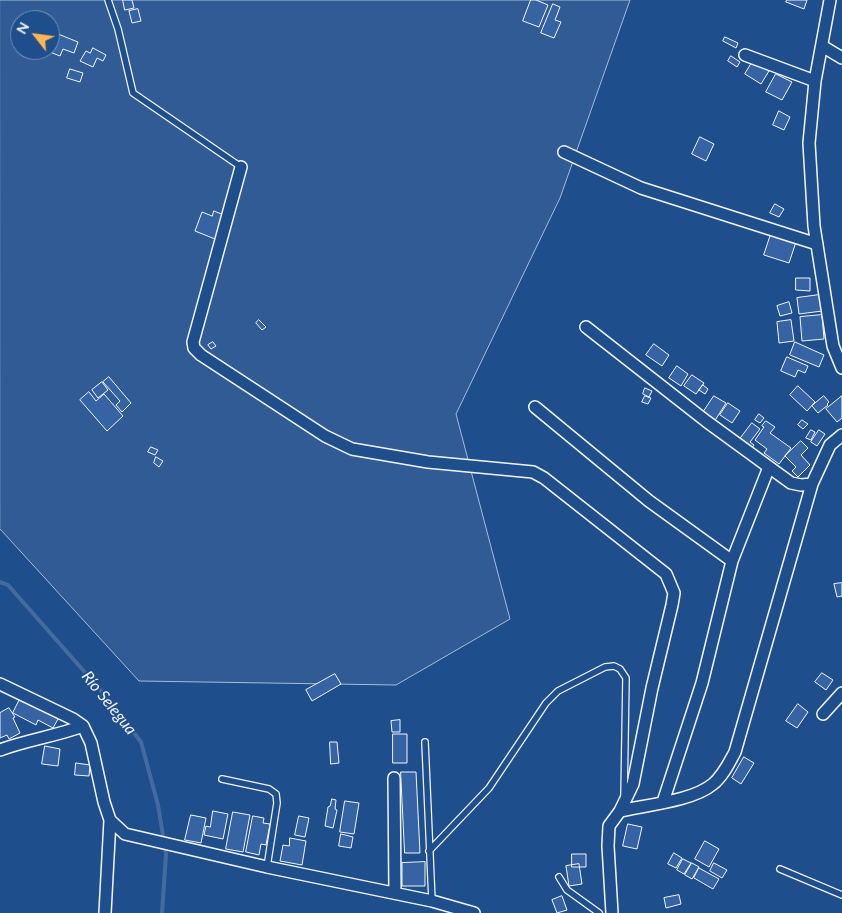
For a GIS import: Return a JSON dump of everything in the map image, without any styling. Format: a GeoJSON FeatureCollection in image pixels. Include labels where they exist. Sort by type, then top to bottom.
{"type":"FeatureCollection","features":[{"type":"Feature","properties":{"kind":"street"},"geometry":{"type":"LineString","coordinates":[[830,0],[815,81],[809,143],[814,226],[832,346],[842,368]]}},
{"type":"Feature","properties":{"kind":"street"},"geometry":{"type":"LineString","coordinates":[[822,46],[842,58]]}},
{"type":"Feature","properties":{"kind":"street"},"geometry":{"type":"LineString","coordinates":[[746,55],[815,81]]}},
{"type":"Feature","properties":{"kind":"street"},"geometry":{"type":"LineString","coordinates":[[564,152],[641,188],[817,244]]}},
{"type":"Feature","properties":{"kind":"street"},"geometry":{"type":"LineString","coordinates":[[241,167],[193,342],[194,348],[201,355],[325,436],[352,449],[428,462],[533,472],[544,478],[666,574],[674,593],[652,688],[633,784],[609,826],[608,846],[612,913]]}},
{"type":"Feature","properties":{"kind":"street"},"geometry":{"type":"LineString","coordinates":[[586,327],[706,421],[791,483],[801,485],[812,484]]}},
{"type":"Feature","properties":{"kind":"street"},"geometry":{"type":"LineString","coordinates":[[535,408],[649,501],[732,562]]}},
{"type":"Feature","properties":{"kind":"street"},"geometry":{"type":"LineString","coordinates":[[622,806],[663,802],[698,794],[714,783],[736,752],[812,484],[830,446],[842,435]]}},
{"type":"Feature","properties":{"kind":"street"},"geometry":{"type":"LineString","coordinates":[[663,802],[702,683],[732,562],[769,467]]}},
{"type":"Feature","properties":{"kind":"street"},"geometry":{"type":"LineString","coordinates":[[0,684],[72,719],[82,726],[91,743],[104,802],[110,820],[105,913]]}},
{"type":"Feature","properties":{"kind":"street"},"geometry":{"type":"LineString","coordinates":[[823,714],[842,693]]}},
{"type":"Feature","properties":{"kind":"street"},"geometry":{"type":"LineString","coordinates":[[0,750],[67,732],[82,726]]}},
{"type":"Feature","properties":{"kind":"street"},"geometry":{"type":"LineString","coordinates":[[394,778],[395,893]]}},
{"type":"Feature","properties":{"kind":"street"},"geometry":{"type":"LineString","coordinates":[[110,820],[125,834],[267,868],[432,901],[474,913]]}},
{"type":"Feature","properties":{"kind":"lane"},"geometry":{"type":"LineString","coordinates":[[108,0],[118,29],[132,93],[241,167]]}},
{"type":"Feature","properties":{"kind":"lane"},"geometry":{"type":"LineString","coordinates":[[429,851],[489,788],[546,703],[558,691],[605,667],[614,666],[626,678],[626,743],[622,806]]}},
{"type":"Feature","properties":{"kind":"lane"},"geometry":{"type":"LineString","coordinates":[[425,742],[432,901]]}},
{"type":"Feature","properties":{"kind":"lane"},"geometry":{"type":"LineString","coordinates":[[222,779],[269,789],[276,794],[277,803],[267,868]]}},
{"type":"Feature","properties":{"kind":"lane"},"geometry":{"type":"LineString","coordinates":[[780,869],[842,895]]}},
{"type":"Feature","properties":{"kind":"lane"},"geometry":{"type":"LineString","coordinates":[[559,878],[567,890],[599,913]]}},
{"type":"Feature","properties":{"kind":"shaded area"},"geometry":{"type":"Polygon","coordinates":[[[0,0],[630,0],[560,198],[456,414],[510,619],[396,685],[139,681],[0,529],[0,0]]]}},
{"type":"Feature","properties":{"kind":"building"},"geometry":{"type":"Polygon","coordinates":[[[123,0],[132,0],[134,8],[125,10],[123,0]]]}},
{"type":"Feature","properties":{"kind":"building"},"geometry":{"type":"Polygon","coordinates":[[[531,0],[548,5],[539,27],[523,21],[531,0]]]}},
{"type":"Feature","properties":{"kind":"building"},"geometry":{"type":"Polygon","coordinates":[[[787,0],[807,0],[804,9],[786,2],[787,0]]]}},
{"type":"Feature","properties":{"kind":"building"},"geometry":{"type":"Polygon","coordinates":[[[553,4],[560,7],[555,20],[561,22],[554,38],[541,33],[553,4]]]}},
{"type":"Feature","properties":{"kind":"building"},"geometry":{"type":"Polygon","coordinates":[[[138,9],[141,21],[132,23],[129,11],[138,9]]]}},
{"type":"Feature","properties":{"kind":"building"},"geometry":{"type":"Polygon","coordinates":[[[60,35],[78,42],[74,53],[63,49],[60,56],[60,35]]]}},
{"type":"Feature","properties":{"kind":"building"},"geometry":{"type":"Polygon","coordinates":[[[725,37],[738,43],[736,48],[723,41],[725,37]]]}},
{"type":"Feature","properties":{"kind":"building"},"geometry":{"type":"Polygon","coordinates":[[[93,48],[106,55],[103,61],[97,58],[93,67],[80,61],[86,51],[90,53],[93,48]]]}},
{"type":"Feature","properties":{"kind":"building"},"geometry":{"type":"Polygon","coordinates":[[[731,56],[740,62],[737,67],[728,61],[731,56]]]}},
{"type":"Feature","properties":{"kind":"building"},"geometry":{"type":"Polygon","coordinates":[[[753,61],[769,71],[761,84],[745,74],[753,61]]]}},
{"type":"Feature","properties":{"kind":"building"},"geometry":{"type":"Polygon","coordinates":[[[70,69],[83,73],[80,82],[67,78],[70,69]]]}},
{"type":"Feature","properties":{"kind":"building"},"geometry":{"type":"Polygon","coordinates":[[[776,74],[792,82],[782,100],[766,92],[776,74]]]}},
{"type":"Feature","properties":{"kind":"building"},"geometry":{"type":"Polygon","coordinates":[[[779,111],[790,117],[784,130],[773,125],[779,111]]]}},
{"type":"Feature","properties":{"kind":"building"},"geometry":{"type":"Polygon","coordinates":[[[700,137],[714,144],[706,161],[692,154],[700,137]]]}},
{"type":"Feature","properties":{"kind":"building"},"geometry":{"type":"Polygon","coordinates":[[[775,204],[784,209],[779,217],[770,213],[775,204]]]}},
{"type":"Feature","properties":{"kind":"building"},"geometry":{"type":"Polygon","coordinates":[[[214,211],[224,215],[215,239],[195,231],[202,212],[212,216],[214,211]]]}},
{"type":"Feature","properties":{"kind":"building"},"geometry":{"type":"Polygon","coordinates":[[[771,234],[796,242],[789,263],[764,255],[771,234]]]}},
{"type":"Feature","properties":{"kind":"building"},"geometry":{"type":"Polygon","coordinates":[[[796,278],[810,278],[810,291],[796,290],[796,278]]]}},
{"type":"Feature","properties":{"kind":"building"},"geometry":{"type":"Polygon","coordinates":[[[819,295],[822,311],[799,314],[797,298],[819,295]]]}},
{"type":"Feature","properties":{"kind":"building"},"geometry":{"type":"Polygon","coordinates":[[[789,302],[792,313],[780,316],[777,306],[789,302]]]}},
{"type":"Feature","properties":{"kind":"building"},"geometry":{"type":"Polygon","coordinates":[[[822,315],[824,339],[802,341],[800,317],[822,315]]]}},
{"type":"Feature","properties":{"kind":"building"},"geometry":{"type":"Polygon","coordinates":[[[259,320],[266,327],[262,330],[256,323],[259,320]]]}},
{"type":"Feature","properties":{"kind":"building"},"geometry":{"type":"Polygon","coordinates":[[[791,320],[794,341],[779,343],[777,322],[791,320]]]}},
{"type":"Feature","properties":{"kind":"building"},"geometry":{"type":"Polygon","coordinates":[[[213,342],[216,346],[211,349],[208,345],[213,342]]]}},
{"type":"Feature","properties":{"kind":"building"},"geometry":{"type":"Polygon","coordinates":[[[795,342],[824,355],[819,367],[790,355],[795,342]]]}},
{"type":"Feature","properties":{"kind":"building"},"geometry":{"type":"Polygon","coordinates":[[[654,344],[669,355],[662,366],[646,355],[654,344]]]}},
{"type":"Feature","properties":{"kind":"building"},"geometry":{"type":"Polygon","coordinates":[[[787,357],[808,366],[805,373],[798,370],[795,377],[781,371],[787,357]]]}},
{"type":"Feature","properties":{"kind":"building"},"geometry":{"type":"Polygon","coordinates":[[[677,366],[688,374],[681,386],[669,378],[677,366]]]}},
{"type":"Feature","properties":{"kind":"building"},"geometry":{"type":"Polygon","coordinates":[[[692,375],[704,383],[696,394],[684,386],[692,375]]]}},
{"type":"Feature","properties":{"kind":"building"},"geometry":{"type":"Polygon","coordinates":[[[109,377],[131,403],[122,412],[116,405],[120,401],[103,382],[109,377]]]}},
{"type":"Feature","properties":{"kind":"building"},"geometry":{"type":"Polygon","coordinates":[[[102,382],[108,390],[98,398],[92,390],[102,382]]]}},
{"type":"Feature","properties":{"kind":"building"},"geometry":{"type":"Polygon","coordinates":[[[703,385],[708,389],[705,394],[699,390],[703,385]]]}},
{"type":"Feature","properties":{"kind":"building"},"geometry":{"type":"Polygon","coordinates":[[[798,386],[815,402],[807,411],[790,395],[798,386]]]}},
{"type":"Feature","properties":{"kind":"building"},"geometry":{"type":"Polygon","coordinates":[[[645,388],[652,391],[649,397],[643,394],[645,388]]]}},
{"type":"Feature","properties":{"kind":"building"},"geometry":{"type":"Polygon","coordinates":[[[89,392],[96,401],[104,394],[123,416],[107,431],[80,400],[89,392]]]}},
{"type":"Feature","properties":{"kind":"building"},"geometry":{"type":"Polygon","coordinates":[[[645,396],[651,398],[648,404],[642,402],[645,396]]]}},
{"type":"Feature","properties":{"kind":"building"},"geometry":{"type":"Polygon","coordinates":[[[714,396],[726,403],[714,422],[702,414],[714,396]]]}},
{"type":"Feature","properties":{"kind":"building"},"geometry":{"type":"Polygon","coordinates":[[[824,396],[829,402],[828,405],[818,413],[812,406],[824,396]]]}},
{"type":"Feature","properties":{"kind":"building"},"geometry":{"type":"Polygon","coordinates":[[[842,396],[842,418],[837,422],[826,409],[842,396]]]}},
{"type":"Feature","properties":{"kind":"building"},"geometry":{"type":"Polygon","coordinates":[[[728,403],[740,411],[732,423],[720,415],[728,403]]]}},
{"type":"Feature","properties":{"kind":"building"},"geometry":{"type":"Polygon","coordinates":[[[759,414],[764,418],[760,423],[755,420],[759,414]]]}},
{"type":"Feature","properties":{"kind":"building"},"geometry":{"type":"Polygon","coordinates":[[[802,420],[808,424],[803,429],[798,425],[802,420]]]}},
{"type":"Feature","properties":{"kind":"building"},"geometry":{"type":"Polygon","coordinates":[[[766,421],[775,427],[770,433],[791,448],[779,464],[764,453],[767,449],[755,440],[766,421]]]}},
{"type":"Feature","properties":{"kind":"building"},"geometry":{"type":"Polygon","coordinates":[[[752,423],[760,429],[750,442],[754,445],[749,452],[737,443],[752,423]]]}},
{"type":"Feature","properties":{"kind":"building"},"geometry":{"type":"Polygon","coordinates":[[[811,430],[815,432],[811,440],[806,438],[811,430]]]}},
{"type":"Feature","properties":{"kind":"building"},"geometry":{"type":"Polygon","coordinates":[[[819,430],[825,434],[817,446],[811,442],[819,430]]]}},
{"type":"Feature","properties":{"kind":"building"},"geometry":{"type":"Polygon","coordinates":[[[801,441],[808,448],[801,455],[810,465],[798,477],[792,471],[796,467],[785,456],[801,441]]]}},
{"type":"Feature","properties":{"kind":"building"},"geometry":{"type":"Polygon","coordinates":[[[151,447],[158,450],[155,455],[148,452],[151,447]]]}},
{"type":"Feature","properties":{"kind":"building"},"geometry":{"type":"Polygon","coordinates":[[[156,457],[163,461],[159,467],[154,463],[156,457]]]}},
{"type":"Feature","properties":{"kind":"building"},"geometry":{"type":"Polygon","coordinates":[[[842,583],[842,596],[837,597],[834,584],[842,583]]]}},
{"type":"Feature","properties":{"kind":"building"},"geometry":{"type":"Polygon","coordinates":[[[822,673],[833,680],[826,690],[815,682],[822,673]]]}},
{"type":"Feature","properties":{"kind":"building"},"geometry":{"type":"Polygon","coordinates":[[[335,674],[341,684],[312,701],[306,690],[335,674]]]}},
{"type":"Feature","properties":{"kind":"building"},"geometry":{"type":"Polygon","coordinates":[[[20,699],[58,719],[53,728],[38,720],[36,725],[13,713],[20,699]]]}},
{"type":"Feature","properties":{"kind":"building"},"geometry":{"type":"Polygon","coordinates":[[[798,704],[808,712],[797,728],[786,721],[798,704]]]}},
{"type":"Feature","properties":{"kind":"building"},"geometry":{"type":"Polygon","coordinates":[[[9,708],[15,717],[13,718],[20,733],[9,739],[7,735],[0,738],[0,713],[9,708]]]}},
{"type":"Feature","properties":{"kind":"building"},"geometry":{"type":"Polygon","coordinates":[[[400,720],[400,732],[392,732],[391,721],[400,720]]]}},
{"type":"Feature","properties":{"kind":"building"},"geometry":{"type":"Polygon","coordinates":[[[393,734],[407,734],[407,763],[393,763],[393,734]]]}},
{"type":"Feature","properties":{"kind":"building"},"geometry":{"type":"Polygon","coordinates":[[[330,742],[337,742],[339,763],[331,764],[330,742]]]}},
{"type":"Feature","properties":{"kind":"building"},"geometry":{"type":"Polygon","coordinates":[[[45,746],[60,749],[58,766],[42,764],[45,746]]]}},
{"type":"Feature","properties":{"kind":"building"},"geometry":{"type":"Polygon","coordinates":[[[744,757],[754,763],[741,784],[732,778],[744,757]]]}},
{"type":"Feature","properties":{"kind":"building"},"geometry":{"type":"Polygon","coordinates":[[[76,763],[90,765],[89,776],[75,775],[76,763]]]}},
{"type":"Feature","properties":{"kind":"building"},"geometry":{"type":"Polygon","coordinates":[[[401,772],[416,772],[420,853],[405,853],[401,772]]]}},
{"type":"Feature","properties":{"kind":"building"},"geometry":{"type":"Polygon","coordinates":[[[332,799],[336,800],[335,809],[337,810],[333,828],[325,826],[328,807],[332,799]]]}},
{"type":"Feature","properties":{"kind":"building"},"geometry":{"type":"Polygon","coordinates":[[[345,801],[359,803],[354,834],[340,832],[345,801]]]}},
{"type":"Feature","properties":{"kind":"building"},"geometry":{"type":"Polygon","coordinates":[[[213,811],[228,814],[223,839],[204,835],[206,826],[210,827],[213,811]]]}},
{"type":"Feature","properties":{"kind":"building"},"geometry":{"type":"Polygon","coordinates":[[[233,812],[250,815],[243,852],[226,849],[233,812]]]}},
{"type":"Feature","properties":{"kind":"building"},"geometry":{"type":"Polygon","coordinates":[[[191,815],[206,818],[201,843],[185,840],[191,815]]]}},
{"type":"Feature","properties":{"kind":"building"},"geometry":{"type":"Polygon","coordinates":[[[253,816],[264,818],[263,823],[270,824],[266,845],[261,844],[259,855],[246,852],[253,816]]]}},
{"type":"Feature","properties":{"kind":"building"},"geometry":{"type":"Polygon","coordinates":[[[299,816],[309,818],[305,837],[295,835],[299,816]]]}},
{"type":"Feature","properties":{"kind":"building"},"geometry":{"type":"Polygon","coordinates":[[[628,824],[642,827],[637,849],[623,846],[628,824]]]}},
{"type":"Feature","properties":{"kind":"building"},"geometry":{"type":"Polygon","coordinates":[[[341,834],[353,837],[351,848],[339,846],[341,834]]]}},
{"type":"Feature","properties":{"kind":"building"},"geometry":{"type":"Polygon","coordinates":[[[290,838],[306,841],[302,865],[280,861],[283,845],[289,846],[290,838]]]}},
{"type":"Feature","properties":{"kind":"building"},"geometry":{"type":"Polygon","coordinates":[[[705,841],[719,849],[709,867],[695,859],[705,841]]]}},
{"type":"Feature","properties":{"kind":"building"},"geometry":{"type":"Polygon","coordinates":[[[674,853],[682,858],[676,868],[668,864],[674,853]]]}},
{"type":"Feature","properties":{"kind":"building"},"geometry":{"type":"Polygon","coordinates":[[[572,854],[586,854],[586,867],[572,867],[572,854]]]}},
{"type":"Feature","properties":{"kind":"building"},"geometry":{"type":"Polygon","coordinates":[[[683,859],[691,863],[684,874],[677,870],[683,859]]]}},
{"type":"Feature","properties":{"kind":"building"},"geometry":{"type":"Polygon","coordinates":[[[425,862],[425,886],[402,886],[402,863],[425,862]]]}},
{"type":"Feature","properties":{"kind":"building"},"geometry":{"type":"Polygon","coordinates":[[[692,863],[699,867],[692,879],[685,875],[692,863]]]}},
{"type":"Feature","properties":{"kind":"building"},"geometry":{"type":"Polygon","coordinates":[[[714,863],[727,870],[722,878],[710,871],[714,863]]]}},
{"type":"Feature","properties":{"kind":"building"},"geometry":{"type":"Polygon","coordinates":[[[579,864],[582,884],[569,886],[566,866],[579,864]]]}},
{"type":"Feature","properties":{"kind":"building"},"geometry":{"type":"Polygon","coordinates":[[[699,868],[719,879],[713,889],[694,878],[699,868]]]}},
{"type":"Feature","properties":{"kind":"building"},"geometry":{"type":"Polygon","coordinates":[[[679,895],[681,904],[666,908],[664,898],[679,895]]]}},
{"type":"Feature","properties":{"kind":"building"},"geometry":{"type":"Polygon","coordinates":[[[562,896],[567,910],[557,913],[552,900],[562,896]]]}},
{"type":"Feature","properties":{"kind":"waterway","name":"Río Selegua"},"geometry":{"type":"LineString","coordinates":[[0,582],[8,585],[111,702],[141,742],[158,805],[166,854],[162,913]]}}]}
